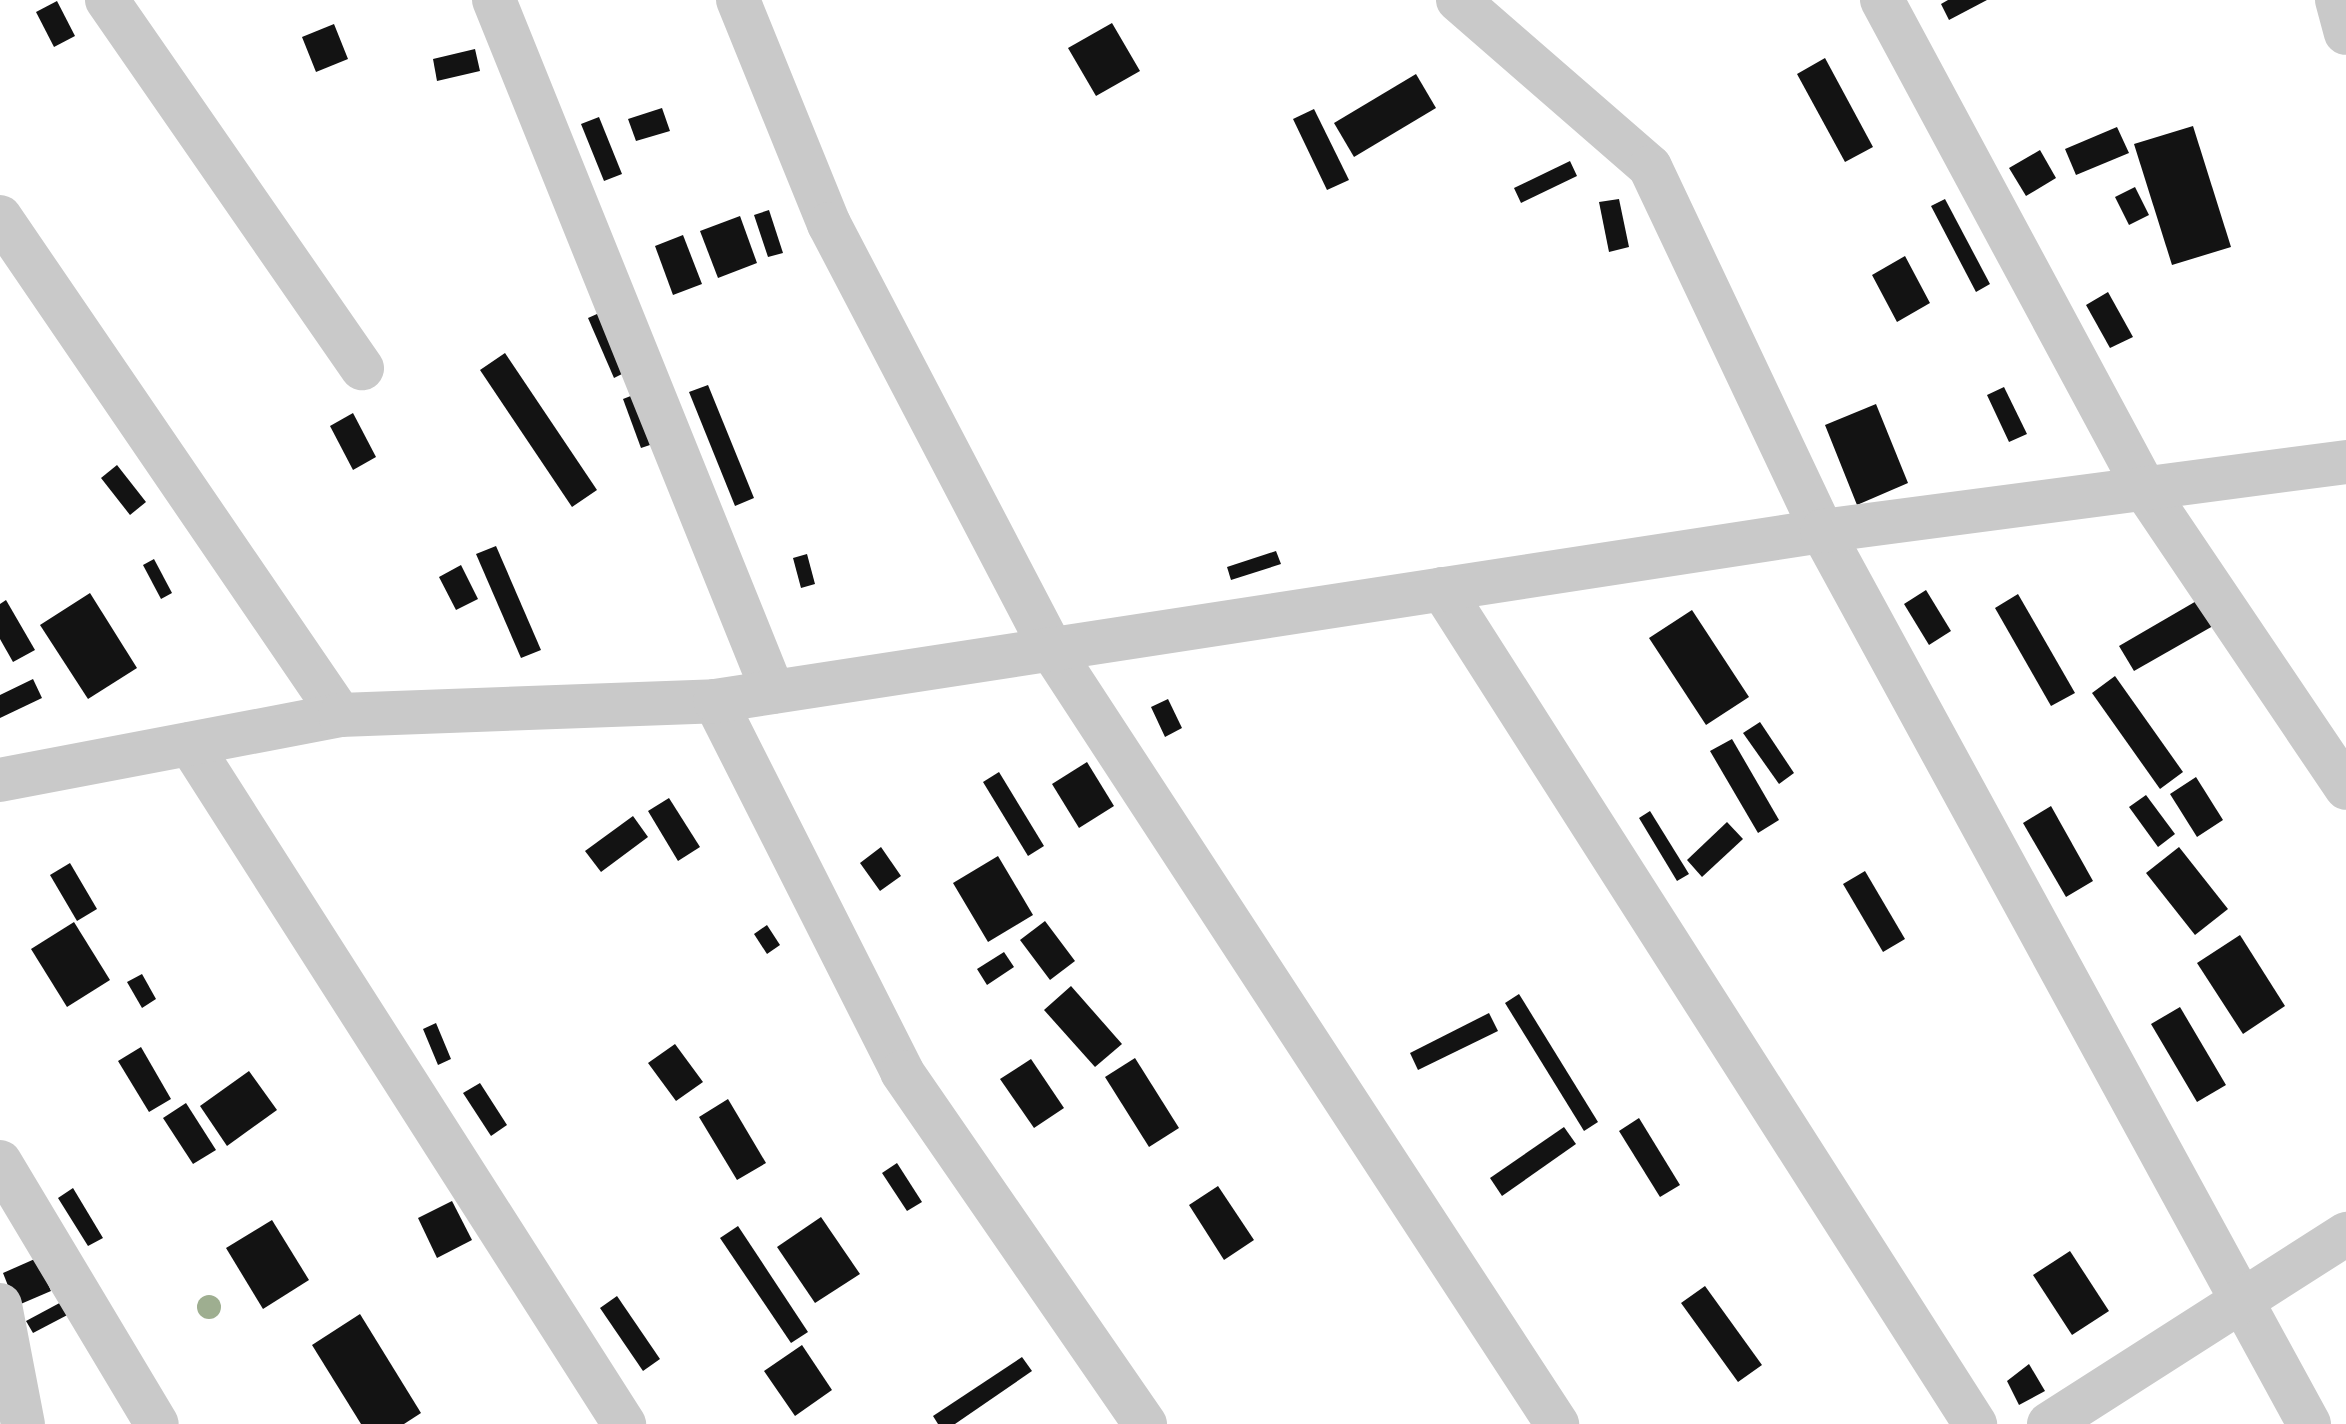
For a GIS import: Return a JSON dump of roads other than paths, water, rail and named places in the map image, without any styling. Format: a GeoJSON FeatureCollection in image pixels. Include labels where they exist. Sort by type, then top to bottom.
{"type":"FeatureCollection","features":[{"type":"Feature","properties":{"kind":"street"},"geometry":{"type":"LineString","coordinates":[[107,0],[362,368]]}},
{"type":"Feature","properties":{"kind":"street"},"geometry":{"type":"LineString","coordinates":[[494,0],[773,692]]}},
{"type":"Feature","properties":{"kind":"street"},"geometry":{"type":"LineString","coordinates":[[738,0],[829,224],[1051,649],[1557,1424]]}},
{"type":"Feature","properties":{"kind":"street"},"geometry":{"type":"LineString","coordinates":[[1458,0],[1650,167],[1822,531],[2309,1424]]}},
{"type":"Feature","properties":{"kind":"street"},"geometry":{"type":"LineString","coordinates":[[1882,0],[2146,491],[2346,788]]}},
{"type":"Feature","properties":{"kind":"street"},"geometry":{"type":"LineString","coordinates":[[2337,0],[2346,33]]}},
{"type":"Feature","properties":{"kind":"street"},"geometry":{"type":"LineString","coordinates":[[0,217],[340,715]]}},
{"type":"Feature","properties":{"kind":"street"},"geometry":{"type":"LineString","coordinates":[[0,780],[340,715],[715,701],[1822,531],[2146,491],[2346,462]]}},
{"type":"Feature","properties":{"kind":"street"},"geometry":{"type":"LineString","coordinates":[[1442,589],[1975,1424]]}},
{"type":"Feature","properties":{"kind":"street"},"geometry":{"type":"LineString","coordinates":[[715,701],[902,1072],[1145,1424]]}},
{"type":"Feature","properties":{"kind":"street"},"geometry":{"type":"LineString","coordinates":[[190,744],[624,1424]]}},
{"type":"Feature","properties":{"kind":"street"},"geometry":{"type":"LineString","coordinates":[[0,1162],[157,1424]]}},
{"type":"Feature","properties":{"kind":"street"},"geometry":{"type":"LineString","coordinates":[[2049,1424],[2346,1234]]}},
{"type":"Feature","properties":{"kind":"street"},"geometry":{"type":"LineString","coordinates":[[0,1305],[23,1424]]}}]}
